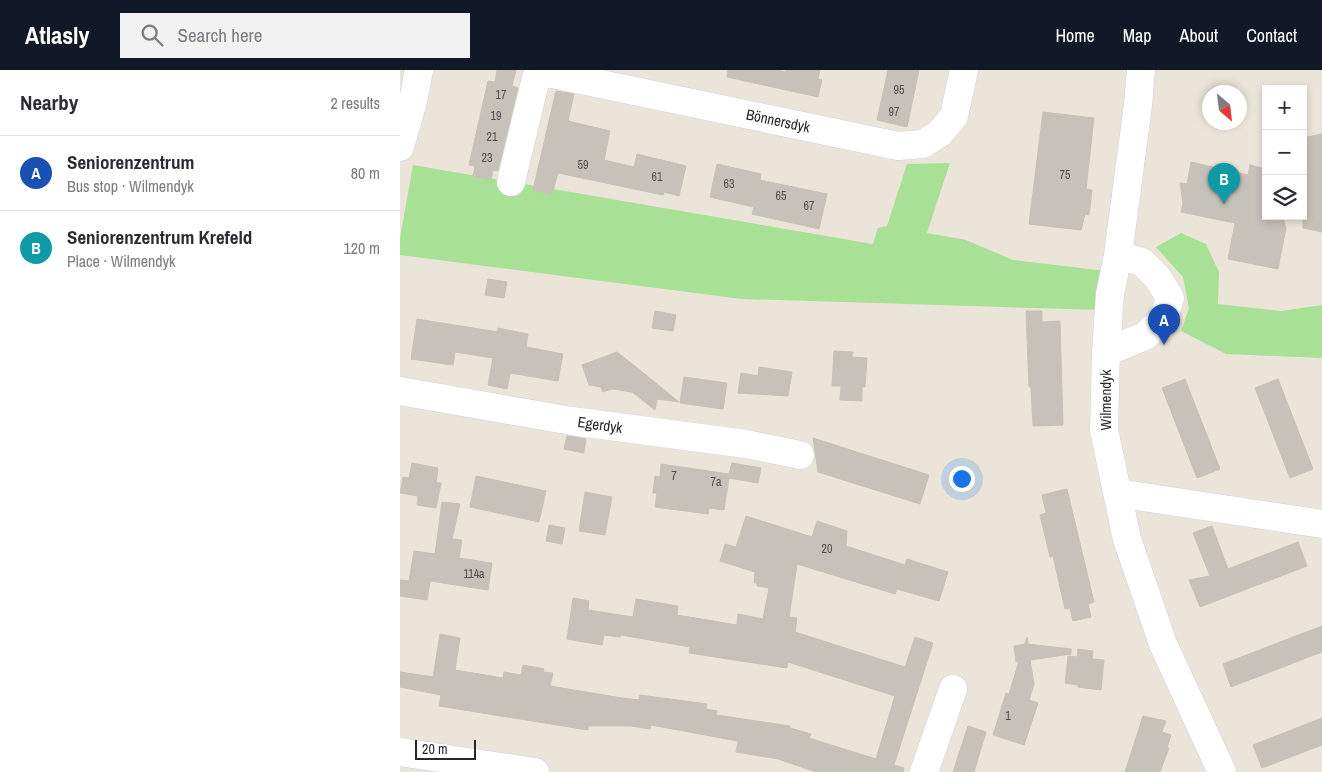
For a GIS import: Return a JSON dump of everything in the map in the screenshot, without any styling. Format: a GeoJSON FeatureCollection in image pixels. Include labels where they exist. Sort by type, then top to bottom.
{"type":"FeatureCollection","features":[{"type":"Feature","properties":{"kind":"street"},"geometry":{"type":"LineString","coordinates":[[400,147],[413,101],[419,70]]}},
{"type":"Feature","properties":{"kind":"street","name":"Bönnersdyk"},"geometry":{"type":"LineString","coordinates":[[549,71],[898,146],[922,144],[940,133],[954,116],[964,70]]}},
{"type":"Feature","properties":{"kind":"street","name":"Wilmendyk"},"geometry":{"type":"LineString","coordinates":[[1141,70],[1118,255],[1110,294],[1104,430],[1127,539],[1163,644],[1222,772]]}},
{"type":"Feature","properties":{"kind":"street"},"geometry":{"type":"LineString","coordinates":[[511,182],[536,78],[549,71]]}},
{"type":"Feature","properties":{"kind":"street"},"geometry":{"type":"LineString","coordinates":[[1106,352],[1145,336],[1164,318],[1170,298],[1158,278],[1142,262],[1118,255]]}},
{"type":"Feature","properties":{"kind":"street","name":"Egerdyk"},"geometry":{"type":"LineString","coordinates":[[400,391],[572,421],[746,444],[800,455]]}},
{"type":"Feature","properties":{"kind":"street"},"geometry":{"type":"LineString","coordinates":[[1117,493],[1322,524]]}},
{"type":"Feature","properties":{"kind":"street"},"geometry":{"type":"LineString","coordinates":[[924,772],[953,689]]}},
{"type":"Feature","properties":{"kind":"street"},"geometry":{"type":"LineString","coordinates":[[400,752],[535,772]]}},
{"type":"Feature","properties":{"kind":"green space"},"geometry":{"type":"Polygon","coordinates":[[[950,163],[927,233],[966,240],[1013,260],[1106,271],[1100,310],[742,299],[400,255],[400,238],[413,165],[873,244],[878,228],[887,226],[907,164],[950,163]]]}},
{"type":"Feature","properties":{"kind":"green space"},"geometry":{"type":"Polygon","coordinates":[[[1181,233],[1206,244],[1219,272],[1218,304],[1281,311],[1322,305],[1322,358],[1226,354],[1181,331],[1189,308],[1183,277],[1156,247],[1181,233]]]}},
{"type":"Feature","properties":{"kind":"building"},"geometry":{"type":"Polygon","coordinates":[[[497,70],[516,70],[512,86],[518,88],[498,171],[493,170],[491,180],[473,176],[475,166],[469,165],[488,81],[495,82],[497,70]]]}},
{"type":"Feature","properties":{"kind":"building"},"geometry":{"type":"Polygon","coordinates":[[[728,70],[777,70],[786,72],[786,70],[820,70],[818,79],[822,80],[818,97],[727,77],[728,70]]]}},
{"type":"Feature","properties":{"kind":"building"},"geometry":{"type":"Polygon","coordinates":[[[888,70],[919,70],[907,127],[877,120],[888,70]]]}},
{"type":"Feature","properties":{"kind":"building"},"geometry":{"type":"Polygon","coordinates":[[[556,91],[574,94],[568,121],[610,131],[604,160],[634,167],[637,154],[686,166],[679,196],[664,192],[663,195],[558,173],[552,194],[533,190],[556,91]]]}},
{"type":"Feature","properties":{"kind":"building"},"geometry":{"type":"Polygon","coordinates":[[[1043,112],[1094,118],[1086,189],[1092,190],[1089,215],[1085,214],[1081,230],[1029,224],[1043,112]]]}},
{"type":"Feature","properties":{"kind":"building"},"geometry":{"type":"Polygon","coordinates":[[[1322,134],[1322,232],[1303,228],[1303,220],[1307,220],[1307,137],[1322,134]]]}},
{"type":"Feature","properties":{"kind":"building"},"geometry":{"type":"Polygon","coordinates":[[[1191,162],[1248,175],[1250,165],[1262,168],[1262,220],[1283,220],[1286,228],[1278,269],[1228,259],[1235,223],[1181,212],[1183,204],[1180,183],[1187,184],[1191,162]]]}},
{"type":"Feature","properties":{"kind":"building"},"geometry":{"type":"Polygon","coordinates":[[[717,164],[761,174],[760,180],[827,194],[819,229],[752,214],[754,207],[710,197],[717,164]]]}},
{"type":"Feature","properties":{"kind":"building"},"geometry":{"type":"Polygon","coordinates":[[[488,279],[507,282],[504,298],[485,295],[488,279]]]}},
{"type":"Feature","properties":{"kind":"building"},"geometry":{"type":"Polygon","coordinates":[[[655,311],[676,315],[673,331],[652,328],[655,311]]]}},
{"type":"Feature","properties":{"kind":"building"},"geometry":{"type":"Polygon","coordinates":[[[1026,311],[1042,311],[1042,322],[1060,321],[1063,425],[1033,426],[1031,387],[1029,387],[1026,311]]]}},
{"type":"Feature","properties":{"kind":"building"},"geometry":{"type":"Polygon","coordinates":[[[417,319],[498,332],[498,328],[528,334],[526,347],[563,354],[558,381],[510,373],[507,389],[488,385],[493,358],[455,352],[453,365],[411,359],[417,319]]]}},
{"type":"Feature","properties":{"kind":"building"},"geometry":{"type":"Polygon","coordinates":[[[834,351],[853,352],[852,357],[867,358],[865,387],[862,387],[862,401],[840,400],[841,386],[832,386],[834,351]]]}},
{"type":"Feature","properties":{"kind":"building"},"geometry":{"type":"Polygon","coordinates":[[[617,352],[679,402],[657,399],[655,410],[632,392],[612,389],[603,392],[601,387],[589,385],[582,365],[617,352]]]}},
{"type":"Feature","properties":{"kind":"building"},"geometry":{"type":"Polygon","coordinates":[[[759,367],[792,372],[788,396],[738,393],[741,373],[758,376],[759,367]]]}},
{"type":"Feature","properties":{"kind":"building"},"geometry":{"type":"Polygon","coordinates":[[[684,377],[727,383],[723,409],[680,403],[684,377]]]}},
{"type":"Feature","properties":{"kind":"building"},"geometry":{"type":"Polygon","coordinates":[[[1185,379],[1220,469],[1197,478],[1162,388],[1185,379]]]}},
{"type":"Feature","properties":{"kind":"building"},"geometry":{"type":"Polygon","coordinates":[[[1278,379],[1313,469],[1290,478],[1255,388],[1278,379]]]}},
{"type":"Feature","properties":{"kind":"building"},"geometry":{"type":"Polygon","coordinates":[[[567,436],[586,439],[584,453],[564,449],[567,436]]]}},
{"type":"Feature","properties":{"kind":"building"},"geometry":{"type":"Polygon","coordinates":[[[813,438],[929,475],[920,504],[818,472],[813,438]]]}},
{"type":"Feature","properties":{"kind":"building"},"geometry":{"type":"Polygon","coordinates":[[[412,463],[438,468],[436,482],[441,483],[436,508],[417,505],[418,496],[400,493],[403,477],[409,478],[412,463]]]}},
{"type":"Feature","properties":{"kind":"building"},"geometry":{"type":"Polygon","coordinates":[[[732,463],[761,468],[758,483],[729,478],[724,510],[709,508],[708,514],[655,507],[657,493],[653,493],[655,476],[660,477],[661,464],[729,474],[732,463]]]}},
{"type":"Feature","properties":{"kind":"building"},"geometry":{"type":"Polygon","coordinates":[[[476,476],[546,491],[539,522],[470,507],[476,476]]]}},
{"type":"Feature","properties":{"kind":"building"},"geometry":{"type":"Polygon","coordinates":[[[1067,489],[1094,602],[1088,604],[1091,617],[1073,621],[1070,608],[1065,609],[1053,556],[1050,557],[1040,515],[1046,513],[1042,495],[1067,489]]]}},
{"type":"Feature","properties":{"kind":"building"},"geometry":{"type":"Polygon","coordinates":[[[585,492],[612,497],[605,535],[579,531],[585,492]]]}},
{"type":"Feature","properties":{"kind":"building"},"geometry":{"type":"Polygon","coordinates":[[[442,502],[460,504],[452,539],[462,540],[459,558],[492,563],[488,590],[430,581],[427,600],[400,596],[400,580],[409,581],[414,551],[435,554],[442,502]]]}},
{"type":"Feature","properties":{"kind":"building"},"geometry":{"type":"Polygon","coordinates":[[[746,516],[812,537],[817,521],[847,531],[846,546],[905,565],[907,559],[948,572],[939,601],[897,589],[895,594],[797,564],[789,617],[797,618],[795,632],[905,667],[915,637],[933,643],[894,765],[904,768],[903,772],[816,772],[778,759],[736,752],[738,741],[651,725],[650,729],[631,726],[588,726],[588,730],[439,706],[441,695],[400,687],[400,672],[433,677],[440,634],[460,638],[455,670],[503,678],[504,672],[521,675],[523,665],[544,669],[543,672],[553,673],[550,686],[639,700],[640,695],[707,704],[706,709],[717,711],[716,715],[790,726],[790,728],[811,734],[809,738],[876,759],[895,696],[788,662],[787,668],[689,653],[690,647],[621,635],[620,637],[604,635],[602,645],[567,639],[573,598],[589,601],[588,610],[633,617],[636,599],[678,606],[677,615],[737,625],[738,614],[763,619],[769,588],[757,586],[757,583],[754,583],[755,572],[720,561],[725,544],[736,547],[746,516]]]}},
{"type":"Feature","properties":{"kind":"building"},"geometry":{"type":"Polygon","coordinates":[[[549,525],[565,528],[562,544],[546,541],[549,525]]]}},
{"type":"Feature","properties":{"kind":"building"},"geometry":{"type":"Polygon","coordinates":[[[1212,526],[1228,569],[1298,542],[1307,566],[1200,607],[1189,580],[1210,576],[1193,533],[1212,526]]]}},
{"type":"Feature","properties":{"kind":"building"},"geometry":{"type":"Polygon","coordinates":[[[1322,626],[1322,652],[1231,687],[1223,664],[1322,626]]]}},
{"type":"Feature","properties":{"kind":"building"},"geometry":{"type":"Polygon","coordinates":[[[1027,637],[1028,644],[1071,649],[1071,654],[1030,660],[1034,684],[1029,700],[1038,703],[1024,745],[993,735],[1006,693],[1009,694],[1019,661],[1016,662],[1014,646],[1025,644],[1027,637]]]}},
{"type":"Feature","properties":{"kind":"building"},"geometry":{"type":"Polygon","coordinates":[[[1078,649],[1093,651],[1092,659],[1104,660],[1101,690],[1065,683],[1068,656],[1077,657],[1078,649]]]}},
{"type":"Feature","properties":{"kind":"building"},"geometry":{"type":"Polygon","coordinates":[[[1143,716],[1166,721],[1162,732],[1171,735],[1167,748],[1169,748],[1160,772],[1125,772],[1143,716]]]}},
{"type":"Feature","properties":{"kind":"building"},"geometry":{"type":"Polygon","coordinates":[[[1322,718],[1322,745],[1262,768],[1253,745],[1322,718]]]}},
{"type":"Feature","properties":{"kind":"building"},"geometry":{"type":"Polygon","coordinates":[[[968,726],[986,732],[974,772],[953,772],[968,726]]]}},
{"type":"Feature","properties":{"kind":"place","name":"Seniorenzentrum Krefeld"},"geometry":{"type":"Point","coordinates":[1224,204]}},
{"type":"Feature","properties":{"kind":"place","name":"Seniorenzentrum"},"geometry":{"type":"Point","coordinates":[1164,345]}}]}
